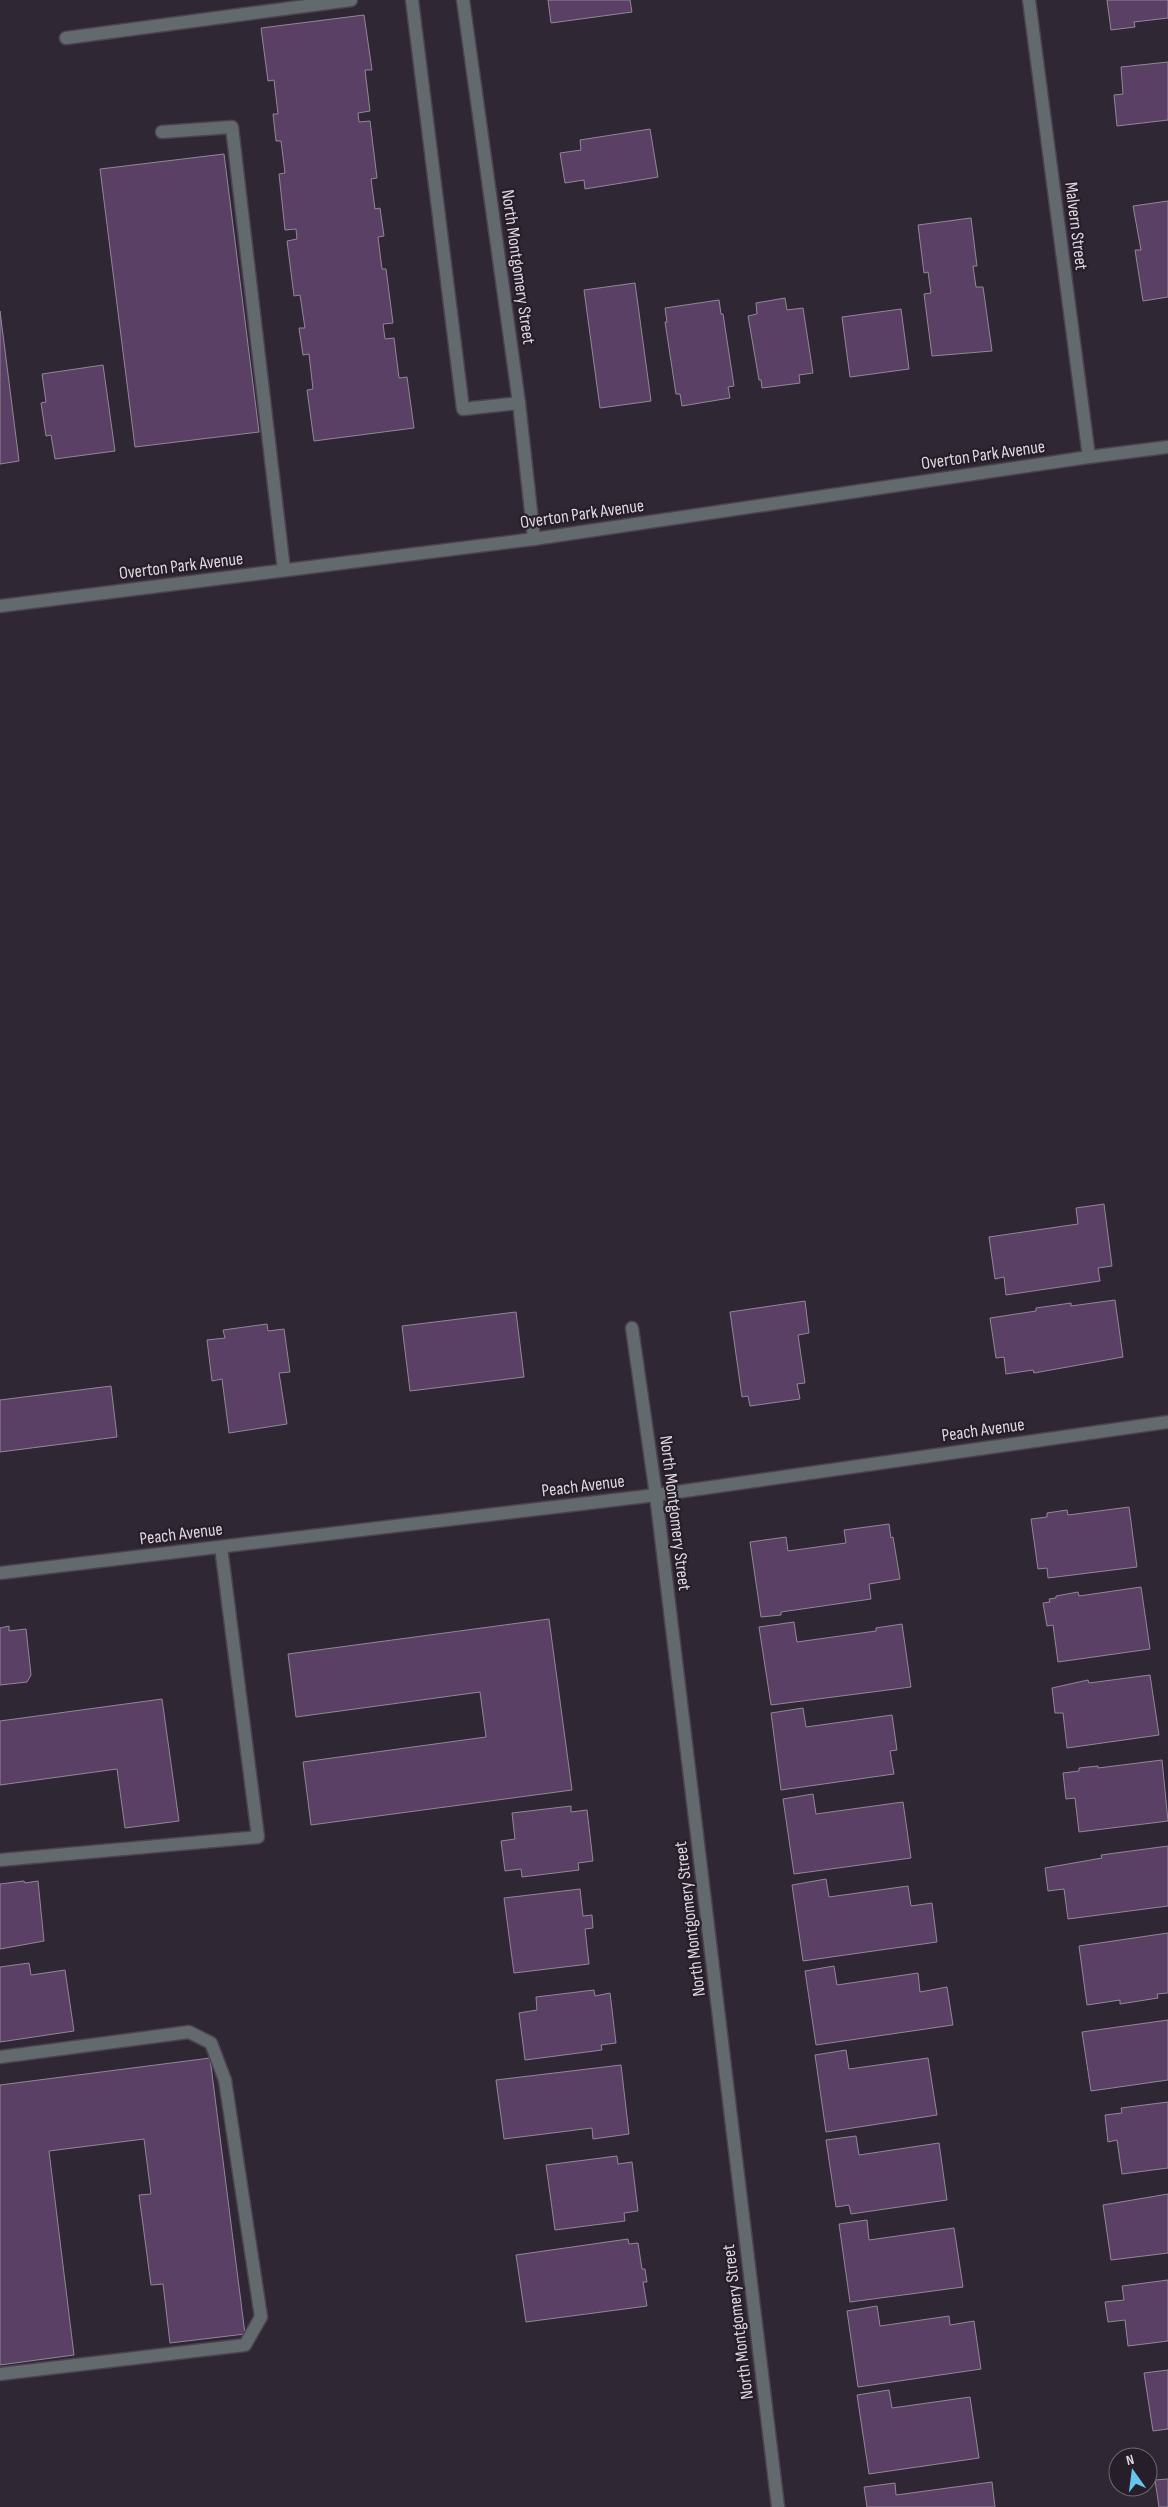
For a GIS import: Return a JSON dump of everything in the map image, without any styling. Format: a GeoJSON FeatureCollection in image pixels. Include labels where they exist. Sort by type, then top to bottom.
{"type":"FeatureCollection","features":[{"type":"Feature","properties":{"kind":"street"},"geometry":{"type":"LineString","coordinates":[[66,38],[351,0]]}},
{"type":"Feature","properties":{"kind":"street"},"geometry":{"type":"LineString","coordinates":[[412,0],[463,409],[520,403]]}},
{"type":"Feature","properties":{"kind":"street","name":"North Montgomery Street"},"geometry":{"type":"LineString","coordinates":[[462,0],[520,403],[534,539]]}},
{"type":"Feature","properties":{"kind":"street","name":"Malvern Street"},"geometry":{"type":"LineString","coordinates":[[1029,0],[1089,457]]}},
{"type":"Feature","properties":{"kind":"street"},"geometry":{"type":"LineString","coordinates":[[162,132],[232,127],[284,570]]}},
{"type":"Feature","properties":{"kind":"street","name":"Overton Park Avenue"},"geometry":{"type":"LineString","coordinates":[[0,606],[534,539],[1168,447]]}},
{"type":"Feature","properties":{"kind":"street","name":"North Montgomery Street"},"geometry":{"type":"LineString","coordinates":[[632,1328],[656,1494],[778,2507]]}},
{"type":"Feature","properties":{"kind":"street","name":"Peach Avenue"},"geometry":{"type":"LineString","coordinates":[[0,1573],[656,1494],[1168,1422]]}},
{"type":"Feature","properties":{"kind":"street"},"geometry":{"type":"LineString","coordinates":[[0,1860],[258,1837],[221,1547]]}},
{"type":"Feature","properties":{"kind":"street"},"geometry":{"type":"LineString","coordinates":[[0,2057],[189,2032],[210,2043],[225,2080],[261,2317],[245,2345],[0,2374]]}},
{"type":"Feature","properties":{"kind":"building"},"geometry":{"type":"Polygon","coordinates":[[[548,0],[630,0],[632,12],[551,23],[548,0]]]}},
{"type":"Feature","properties":{"kind":"building"},"geometry":{"type":"Polygon","coordinates":[[[1107,0],[1168,0],[1168,18],[1134,22],[1135,27],[1111,30],[1107,0]]]}},
{"type":"Feature","properties":{"kind":"building"},"geometry":{"type":"Polygon","coordinates":[[[364,15],[372,70],[365,70],[370,111],[358,113],[359,122],[370,121],[377,178],[371,179],[375,209],[380,208],[384,236],[378,237],[382,269],[386,269],[393,323],[383,324],[385,339],[394,338],[399,378],[407,377],[414,428],[314,441],[307,390],[313,389],[309,354],[303,355],[299,328],[305,328],[300,295],[294,296],[287,241],[297,239],[296,229],[285,230],[279,174],[285,173],[281,141],[276,141],[273,114],[278,114],[274,80],[268,81],[261,28],[364,15]]]}},
{"type":"Feature","properties":{"kind":"building"},"geometry":{"type":"Polygon","coordinates":[[[1168,62],[1168,120],[1117,126],[1114,95],[1123,94],[1121,67],[1168,62]]]}},
{"type":"Feature","properties":{"kind":"building"},"geometry":{"type":"Polygon","coordinates":[[[650,129],[658,177],[585,189],[584,180],[565,183],[560,153],[581,150],[580,140],[650,129]]]}},
{"type":"Feature","properties":{"kind":"building"},"geometry":{"type":"Polygon","coordinates":[[[224,154],[259,432],[135,447],[100,169],[224,154]]]}},
{"type":"Feature","properties":{"kind":"building"},"geometry":{"type":"Polygon","coordinates":[[[1168,201],[1168,297],[1143,301],[1135,250],[1141,250],[1133,206],[1168,201]]]}},
{"type":"Feature","properties":{"kind":"building"},"geometry":{"type":"Polygon","coordinates":[[[971,218],[977,266],[973,266],[976,287],[983,287],[992,351],[932,356],[924,294],[931,293],[928,272],[924,273],[918,225],[971,218]]]}},
{"type":"Feature","properties":{"kind":"building"},"geometry":{"type":"Polygon","coordinates":[[[635,283],[651,401],[600,408],[584,290],[635,283]]]}},
{"type":"Feature","properties":{"kind":"building"},"geometry":{"type":"Polygon","coordinates":[[[785,298],[787,310],[803,308],[813,373],[799,375],[800,383],[762,388],[748,316],[757,314],[756,303],[785,298]]]}},
{"type":"Feature","properties":{"kind":"building"},"geometry":{"type":"Polygon","coordinates":[[[719,300],[721,314],[723,314],[734,386],[728,387],[730,398],[682,406],[680,394],[676,394],[665,322],[667,322],[665,308],[719,300]]]}},
{"type":"Feature","properties":{"kind":"building"},"geometry":{"type":"Polygon","coordinates":[[[901,309],[909,369],[850,377],[842,317],[901,309]]]}},
{"type":"Feature","properties":{"kind":"building"},"geometry":{"type":"Polygon","coordinates":[[[0,311],[19,461],[0,464],[0,311]]]}},
{"type":"Feature","properties":{"kind":"building"},"geometry":{"type":"Polygon","coordinates":[[[103,365],[115,451],[55,459],[51,435],[46,436],[41,403],[46,402],[42,374],[103,365]]]}},
{"type":"Feature","properties":{"kind":"building"},"geometry":{"type":"Polygon","coordinates":[[[1104,1204],[1112,1266],[1098,1268],[1100,1281],[1006,1295],[1004,1277],[995,1279],[989,1237],[1078,1224],[1076,1208],[1104,1204]]]}},
{"type":"Feature","properties":{"kind":"building"},"geometry":{"type":"Polygon","coordinates":[[[1115,1300],[1123,1357],[1034,1373],[1033,1370],[1006,1374],[1004,1357],[996,1358],[990,1318],[1036,1311],[1036,1308],[1071,1303],[1071,1306],[1115,1300]]]}},
{"type":"Feature","properties":{"kind":"building"},"geometry":{"type":"Polygon","coordinates":[[[805,1301],[809,1333],[798,1335],[805,1383],[797,1384],[800,1399],[750,1406],[748,1396],[742,1397],[730,1312],[805,1301]]]}},
{"type":"Feature","properties":{"kind":"building"},"geometry":{"type":"Polygon","coordinates":[[[516,1312],[524,1377],[410,1391],[402,1326],[516,1312]]]}},
{"type":"Feature","properties":{"kind":"building"},"geometry":{"type":"Polygon","coordinates":[[[267,1324],[268,1331],[284,1329],[290,1372],[279,1373],[287,1424],[229,1433],[222,1379],[212,1381],[207,1340],[225,1338],[223,1330],[267,1324]]]}},
{"type":"Feature","properties":{"kind":"building"},"geometry":{"type":"Polygon","coordinates":[[[111,1386],[117,1437],[0,1452],[0,1400],[111,1386]]]}},
{"type":"Feature","properties":{"kind":"building"},"geometry":{"type":"Polygon","coordinates":[[[1129,1507],[1137,1567],[1048,1578],[1047,1568],[1038,1569],[1031,1519],[1047,1517],[1047,1513],[1067,1510],[1068,1515],[1129,1507]]]}},
{"type":"Feature","properties":{"kind":"building"},"geometry":{"type":"Polygon","coordinates":[[[889,1524],[900,1579],[869,1584],[871,1599],[781,1612],[781,1615],[761,1617],[750,1542],[786,1537],[788,1551],[846,1543],[844,1530],[889,1524]]]}},
{"type":"Feature","properties":{"kind":"building"},"geometry":{"type":"Polygon","coordinates":[[[1141,1587],[1150,1649],[1058,1662],[1053,1625],[1047,1626],[1043,1603],[1050,1602],[1049,1599],[1056,1598],[1056,1596],[1078,1592],[1079,1596],[1141,1587]]]}},
{"type":"Feature","properties":{"kind":"building"},"geometry":{"type":"Polygon","coordinates":[[[549,1619],[572,1790],[311,1825],[303,1762],[486,1737],[480,1692],[296,1717],[288,1654],[549,1619]]]}},
{"type":"Feature","properties":{"kind":"building"},"geometry":{"type":"Polygon","coordinates":[[[794,1622],[797,1642],[876,1631],[876,1628],[902,1624],[911,1687],[771,1705],[759,1627],[794,1622]]]}},
{"type":"Feature","properties":{"kind":"building"},"geometry":{"type":"Polygon","coordinates":[[[9,1626],[9,1631],[26,1629],[31,1675],[27,1682],[0,1685],[0,1628],[9,1626]]]}},
{"type":"Feature","properties":{"kind":"building"},"geometry":{"type":"Polygon","coordinates":[[[1150,1675],[1159,1735],[1067,1748],[1063,1713],[1055,1713],[1052,1688],[1088,1680],[1089,1683],[1150,1675]]]}},
{"type":"Feature","properties":{"kind":"building"},"geometry":{"type":"Polygon","coordinates":[[[162,1699],[179,1821],[125,1828],[117,1769],[0,1785],[0,1721],[162,1699]]]}},
{"type":"Feature","properties":{"kind":"building"},"geometry":{"type":"Polygon","coordinates":[[[803,1708],[806,1727],[892,1715],[897,1750],[890,1751],[894,1774],[781,1790],[771,1713],[803,1708]]]}},
{"type":"Feature","properties":{"kind":"building"},"geometry":{"type":"Polygon","coordinates":[[[1162,1760],[1168,1821],[1079,1832],[1075,1798],[1066,1799],[1063,1773],[1079,1771],[1079,1768],[1098,1766],[1098,1768],[1162,1760]]]}},
{"type":"Feature","properties":{"kind":"building"},"geometry":{"type":"Polygon","coordinates":[[[813,1794],[816,1814],[903,1802],[911,1858],[794,1874],[783,1799],[813,1794]]]}},
{"type":"Feature","properties":{"kind":"building"},"geometry":{"type":"Polygon","coordinates":[[[571,1806],[571,1812],[587,1810],[593,1861],[578,1863],[579,1870],[522,1877],[521,1869],[505,1871],[501,1841],[515,1839],[512,1813],[571,1806]]]}},
{"type":"Feature","properties":{"kind":"building"},"geometry":{"type":"Polygon","coordinates":[[[1168,1846],[1168,1906],[1068,1919],[1064,1889],[1048,1891],[1045,1868],[1102,1858],[1101,1855],[1168,1846]]]}},
{"type":"Feature","properties":{"kind":"building"},"geometry":{"type":"Polygon","coordinates":[[[826,1879],[829,1897],[908,1886],[911,1906],[932,1903],[937,1942],[803,1961],[792,1885],[826,1879]]]}},
{"type":"Feature","properties":{"kind":"building"},"geometry":{"type":"Polygon","coordinates":[[[24,1881],[25,1883],[38,1881],[44,1941],[0,1949],[0,1884],[24,1881]]]}},
{"type":"Feature","properties":{"kind":"building"},"geometry":{"type":"Polygon","coordinates":[[[580,1889],[583,1916],[592,1915],[593,1928],[585,1929],[589,1964],[514,1973],[504,1898],[580,1889]]]}},
{"type":"Feature","properties":{"kind":"building"},"geometry":{"type":"Polygon","coordinates":[[[1168,1933],[1168,1993],[1157,1994],[1158,1998],[1120,2004],[1120,2000],[1087,2005],[1079,1946],[1168,1933]]]}},
{"type":"Feature","properties":{"kind":"building"},"geometry":{"type":"Polygon","coordinates":[[[29,1963],[31,1975],[65,1970],[74,2031],[0,2042],[0,1967],[29,1963]]]}},
{"type":"Feature","properties":{"kind":"building"},"geometry":{"type":"Polygon","coordinates":[[[834,1966],[837,1985],[918,1973],[920,1992],[947,1987],[953,2025],[816,2045],[805,1971],[834,1966]]]}},
{"type":"Feature","properties":{"kind":"building"},"geometry":{"type":"Polygon","coordinates":[[[594,1990],[595,1996],[610,1993],[616,2043],[601,2045],[602,2050],[525,2060],[519,2013],[537,2010],[536,1997],[594,1990]]]}},
{"type":"Feature","properties":{"kind":"building"},"geometry":{"type":"Polygon","coordinates":[[[1168,2020],[1168,2080],[1091,2091],[1082,2032],[1168,2020]]]}},
{"type":"Feature","properties":{"kind":"building"},"geometry":{"type":"Polygon","coordinates":[[[846,2050],[849,2069],[928,2058],[937,2115],[826,2132],[815,2055],[846,2050]]]}},
{"type":"Feature","properties":{"kind":"building"},"geometry":{"type":"Polygon","coordinates":[[[210,2058],[245,2334],[170,2343],[163,2284],[151,2285],[139,2195],[151,2194],[144,2139],[49,2151],[74,2355],[0,2365],[0,2085],[210,2058]]]}},
{"type":"Feature","properties":{"kind":"building"},"geometry":{"type":"Polygon","coordinates":[[[621,2065],[629,2134],[593,2139],[592,2128],[504,2139],[496,2080],[621,2065]]]}},
{"type":"Feature","properties":{"kind":"building"},"geometry":{"type":"Polygon","coordinates":[[[1168,2102],[1168,2168],[1122,2174],[1117,2140],[1108,2142],[1105,2115],[1122,2113],[1121,2108],[1168,2102]]]}},
{"type":"Feature","properties":{"kind":"building"},"geometry":{"type":"Polygon","coordinates":[[[856,2136],[859,2155],[939,2143],[947,2200],[851,2214],[849,2205],[836,2207],[826,2140],[856,2136]]]}},
{"type":"Feature","properties":{"kind":"building"},"geometry":{"type":"Polygon","coordinates":[[[617,2156],[618,2164],[632,2162],[638,2211],[624,2213],[625,2221],[555,2230],[546,2165],[617,2156]]]}},
{"type":"Feature","properties":{"kind":"building"},"geometry":{"type":"Polygon","coordinates":[[[1168,2194],[1168,2253],[1111,2260],[1103,2205],[1168,2194]]]}},
{"type":"Feature","properties":{"kind":"building"},"geometry":{"type":"Polygon","coordinates":[[[867,2220],[869,2240],[954,2228],[963,2287],[850,2302],[839,2224],[867,2220]]]}},
{"type":"Feature","properties":{"kind":"building"},"geometry":{"type":"Polygon","coordinates":[[[628,2239],[629,2244],[638,2243],[642,2269],[645,2269],[647,2282],[643,2282],[647,2306],[526,2322],[516,2255],[628,2239]]]}},
{"type":"Feature","properties":{"kind":"building"},"geometry":{"type":"Polygon","coordinates":[[[1168,2280],[1168,2341],[1128,2346],[1125,2320],[1108,2322],[1105,2302],[1124,2300],[1122,2286],[1168,2280]]]}},
{"type":"Feature","properties":{"kind":"building"},"geometry":{"type":"Polygon","coordinates":[[[877,2306],[880,2326],[949,2316],[950,2325],[974,2321],[981,2369],[858,2387],[847,2311],[877,2306]]]}},
{"type":"Feature","properties":{"kind":"building"},"geometry":{"type":"Polygon","coordinates":[[[1168,2370],[1168,2429],[1153,2431],[1144,2373],[1168,2370]]]}},
{"type":"Feature","properties":{"kind":"building"},"geometry":{"type":"Polygon","coordinates":[[[889,2390],[892,2408],[970,2397],[979,2458],[869,2474],[857,2395],[889,2390]]]}},
{"type":"Feature","properties":{"kind":"building"},"geometry":{"type":"Polygon","coordinates":[[[1168,2479],[1168,2507],[1159,2507],[1158,2480],[1168,2479]]]}},
{"type":"Feature","properties":{"kind":"building"},"geometry":{"type":"Polygon","coordinates":[[[992,2482],[995,2507],[867,2507],[864,2487],[895,2483],[896,2495],[992,2482]]]}}]}
